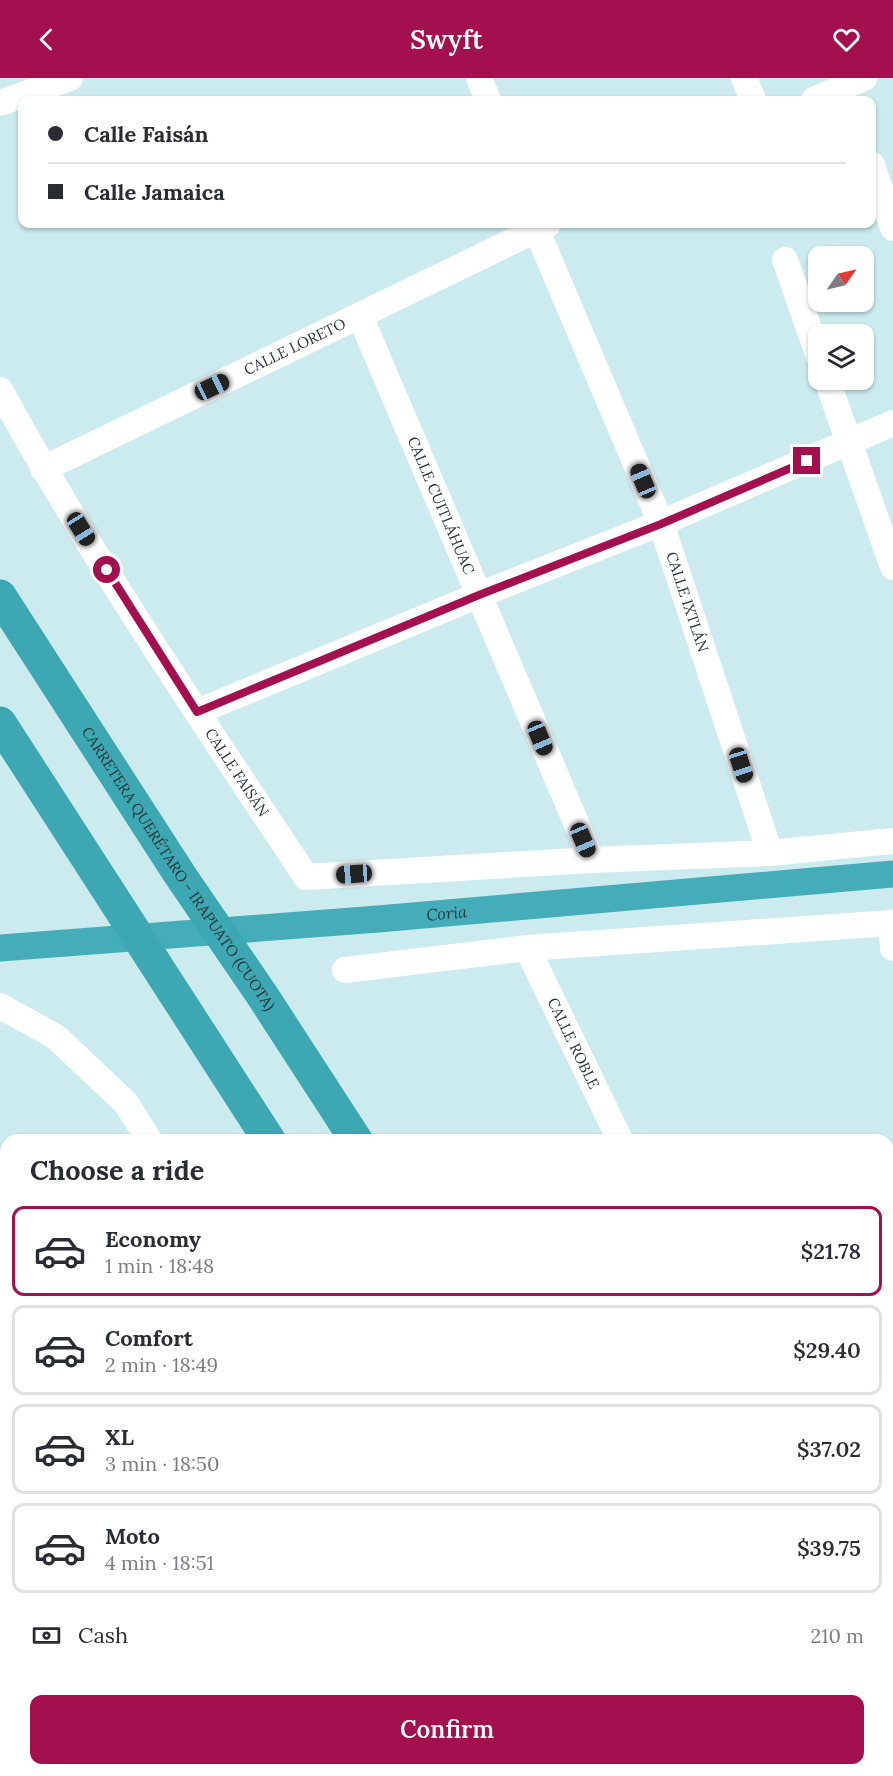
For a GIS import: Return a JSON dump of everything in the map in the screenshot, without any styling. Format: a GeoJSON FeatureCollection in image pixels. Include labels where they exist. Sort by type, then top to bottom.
{"type":"FeatureCollection","features":[{"type":"Feature","properties":{"kind":"highway","name":"CARRETERA QUERÉTARO - IRAPUATO (CUOTA)"},"geometry":{"type":"LineString","coordinates":[[0,596],[180,875],[262,995],[352,1134]]}},
{"type":"Feature","properties":{"kind":"highway"},"geometry":{"type":"LineString","coordinates":[[0,723],[265,1134]]}},
{"type":"Feature","properties":{"kind":"street"},"geometry":{"type":"LineString","coordinates":[[20,96],[70,78]]}},
{"type":"Feature","properties":{"kind":"street"},"geometry":{"type":"LineString","coordinates":[[479,78],[486,96]]}},
{"type":"Feature","properties":{"kind":"street"},"geometry":{"type":"LineString","coordinates":[[744,78],[751,96]]}},
{"type":"Feature","properties":{"kind":"street"},"geometry":{"type":"LineString","coordinates":[[827,96],[853,88]]}},
{"type":"Feature","properties":{"kind":"street"},"geometry":{"type":"LineString","coordinates":[[0,103],[18,97]]}},
{"type":"Feature","properties":{"kind":"street"},"geometry":{"type":"LineString","coordinates":[[876,177],[893,228]]}},
{"type":"Feature","properties":{"kind":"street","name":"CALLE LORETO"},"geometry":{"type":"LineString","coordinates":[[43,469],[360,316],[534,228]]}},
{"type":"Feature","properties":{"kind":"street","name":"CALLE IXTLÁN"},"geometry":{"type":"LineString","coordinates":[[541,228],[661,524],[770,852]]}},
{"type":"Feature","properties":{"kind":"street"},"geometry":{"type":"LineString","coordinates":[[785,260],[808,326]]}},
{"type":"Feature","properties":{"kind":"street","name":"CALLE CUITLÁHUAC"},"geometry":{"type":"LineString","coordinates":[[360,316],[592,860]]}},
{"type":"Feature","properties":{"kind":"street","name":"CALLE FAISÁN"},"geometry":{"type":"LineString","coordinates":[[0,390],[43,469],[197,712],[306,877],[592,860]]}},
{"type":"Feature","properties":{"kind":"street"},"geometry":{"type":"LineString","coordinates":[[830,390],[893,567]]}},
{"type":"Feature","properties":{"kind":"street"},"geometry":{"type":"LineString","coordinates":[[197,712],[479,595],[661,524],[893,423]]}},
{"type":"Feature","properties":{"kind":"street"},"geometry":{"type":"LineString","coordinates":[[592,860],[770,852],[893,841]]}},
{"type":"Feature","properties":{"kind":"street"},"geometry":{"type":"LineString","coordinates":[[345,970],[527,948],[892,931]]}},
{"type":"Feature","properties":{"kind":"street","name":"CALLE ROBLE"},"geometry":{"type":"LineString","coordinates":[[527,948],[617,1134]]}},
{"type":"Feature","properties":{"kind":"street"},"geometry":{"type":"LineString","coordinates":[[0,1006],[56,1037],[126,1103],[145,1134]]}},
{"type":"Feature","properties":{"kind":"waterway","name":"Coria"},"geometry":{"type":"LineString","coordinates":[[0,948],[378,919],[893,874]]}},
{"type":"Feature","properties":{"kind":"route"},"geometry":{"type":"LineString","coordinates":[[107,570],[197,712],[479,595],[661,524],[807,461]]}}]}
